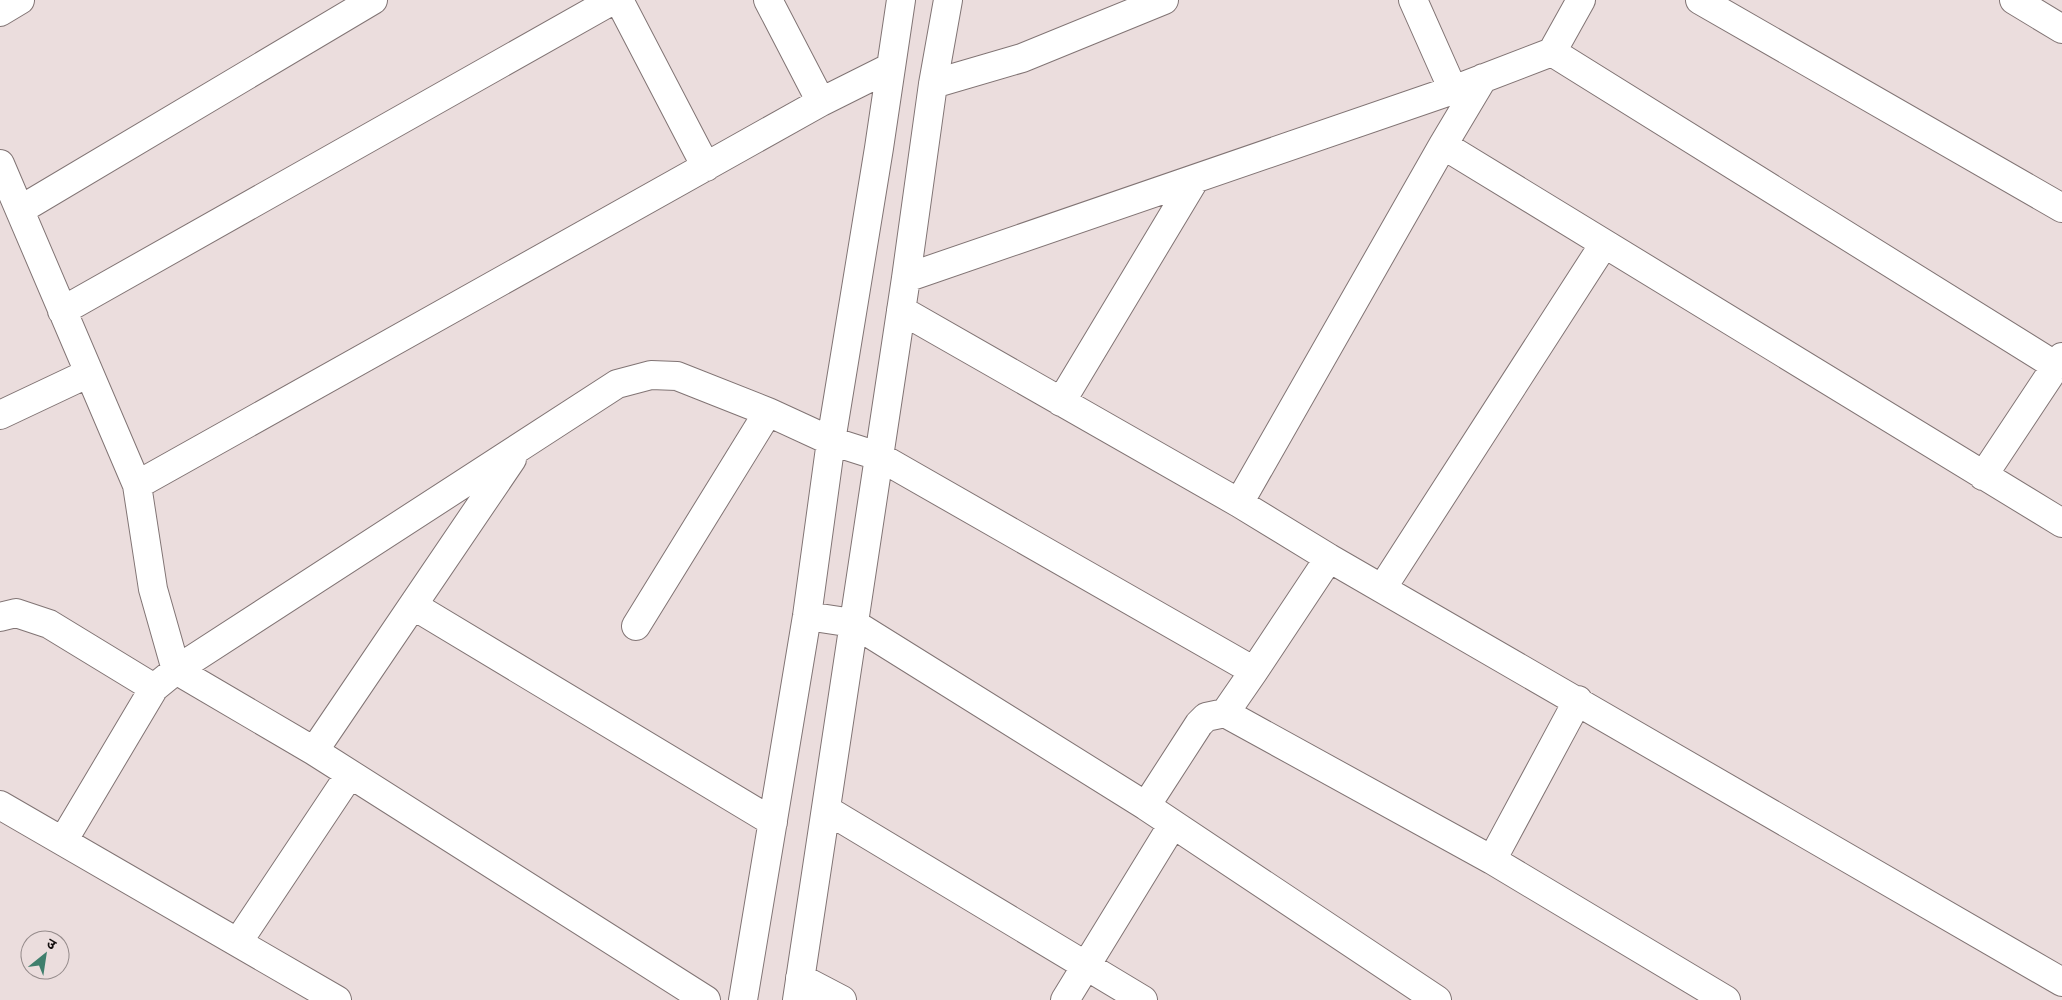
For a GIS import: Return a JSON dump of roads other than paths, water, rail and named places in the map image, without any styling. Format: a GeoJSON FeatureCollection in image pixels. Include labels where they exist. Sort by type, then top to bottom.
{"type":"FeatureCollection","features":[{"type":"Feature","properties":{"kind":"street"},"geometry":{"type":"LineString","coordinates":[[0,12],[20,0]]}},
{"type":"Feature","properties":{"kind":"street"},"geometry":{"type":"LineString","coordinates":[[20,210],[374,0]]}},
{"type":"Feature","properties":{"kind":"street"},"geometry":{"type":"LineString","coordinates":[[62,311],[613,0]]}},
{"type":"Feature","properties":{"kind":"street"},"geometry":{"type":"LineString","coordinates":[[619,0],[706,167]]}},
{"type":"Feature","properties":{"kind":"street"},"geometry":{"type":"LineString","coordinates":[[768,0],[821,102]]}},
{"type":"Feature","properties":{"kind":"street"},"geometry":{"type":"LineString","coordinates":[[842,1000],[798,989],[826,810],[829,620],[851,447],[891,67],[901,0]]}},
{"type":"Feature","properties":{"kind":"street"},"geometry":{"type":"LineString","coordinates":[[743,1000],[774,822],[829,620],[851,447],[901,310],[933,84],[948,0]]}},
{"type":"Feature","properties":{"kind":"street"},"geometry":{"type":"LineString","coordinates":[[933,84],[1022,58],[1164,0]]}},
{"type":"Feature","properties":{"kind":"street"},"geometry":{"type":"LineString","coordinates":[[1413,0],[1453,90]]}},
{"type":"Feature","properties":{"kind":"street"},"geometry":{"type":"LineString","coordinates":[[906,278],[1453,90],[1552,52],[1581,0]]}},
{"type":"Feature","properties":{"kind":"street"},"geometry":{"type":"LineString","coordinates":[[1700,0],[2062,208]]}},
{"type":"Feature","properties":{"kind":"street"},"geometry":{"type":"LineString","coordinates":[[2014,0],[2062,29]]}},
{"type":"Feature","properties":{"kind":"street"},"geometry":{"type":"LineString","coordinates":[[1552,52],[2059,361],[1983,476]]}},
{"type":"Feature","properties":{"kind":"street"},"geometry":{"type":"LineString","coordinates":[[137,485],[821,102],[891,67]]}},
{"type":"Feature","properties":{"kind":"street"},"geometry":{"type":"LineString","coordinates":[[1239,504],[1483,78]]}},
{"type":"Feature","properties":{"kind":"street"},"geometry":{"type":"LineString","coordinates":[[1443,146],[2062,523]]}},
{"type":"Feature","properties":{"kind":"street"},"geometry":{"type":"LineString","coordinates":[[0,164],[137,485],[153,589],[176,670],[314,751],[706,1000]]}},
{"type":"Feature","properties":{"kind":"street"},"geometry":{"type":"LineString","coordinates":[[1061,402],[1194,180]]}},
{"type":"Feature","properties":{"kind":"street"},"geometry":{"type":"LineString","coordinates":[[1383,587],[1604,244]]}},
{"type":"Feature","properties":{"kind":"street"},"geometry":{"type":"LineString","coordinates":[[901,310],[1239,504],[1329,558],[1383,587],[2062,982]]}},
{"type":"Feature","properties":{"kind":"street"},"geometry":{"type":"LineString","coordinates":[[0,415],[89,373]]}},
{"type":"Feature","properties":{"kind":"street"},"geometry":{"type":"LineString","coordinates":[[63,841],[154,688],[176,670],[618,384],[652,375],[677,376],[851,447],[1254,671]]}},
{"type":"Feature","properties":{"kind":"street"},"geometry":{"type":"LineString","coordinates":[[636,626],[768,412]]}},
{"type":"Feature","properties":{"kind":"street"},"geometry":{"type":"LineString","coordinates":[[314,751],[518,450]]}},
{"type":"Feature","properties":{"kind":"street"},"geometry":{"type":"LineString","coordinates":[[1225,713],[1329,558]]}},
{"type":"Feature","properties":{"kind":"street"},"geometry":{"type":"LineString","coordinates":[[414,606],[774,822]]}},
{"type":"Feature","properties":{"kind":"street"},"geometry":{"type":"LineString","coordinates":[[0,617],[8,614],[26,614],[49,624],[154,688]]}},
{"type":"Feature","properties":{"kind":"street"},"geometry":{"type":"LineString","coordinates":[[829,620],[1146,806],[1437,1000]]}},
{"type":"Feature","properties":{"kind":"street"},"geometry":{"type":"LineString","coordinates":[[1492,860],[1578,700]]}},
{"type":"Feature","properties":{"kind":"street"},"geometry":{"type":"LineString","coordinates":[[1146,806],[1199,724],[1206,717],[1225,713],[1492,860],[1726,1000]]}},
{"type":"Feature","properties":{"kind":"street"},"geometry":{"type":"LineString","coordinates":[[238,942],[350,774]]}},
{"type":"Feature","properties":{"kind":"street"},"geometry":{"type":"LineString","coordinates":[[0,804],[336,1000]]}},
{"type":"Feature","properties":{"kind":"street"},"geometry":{"type":"LineString","coordinates":[[826,810],[1143,1000]]}},
{"type":"Feature","properties":{"kind":"street"},"geometry":{"type":"LineString","coordinates":[[1065,1000],[1173,824]]}}]}
